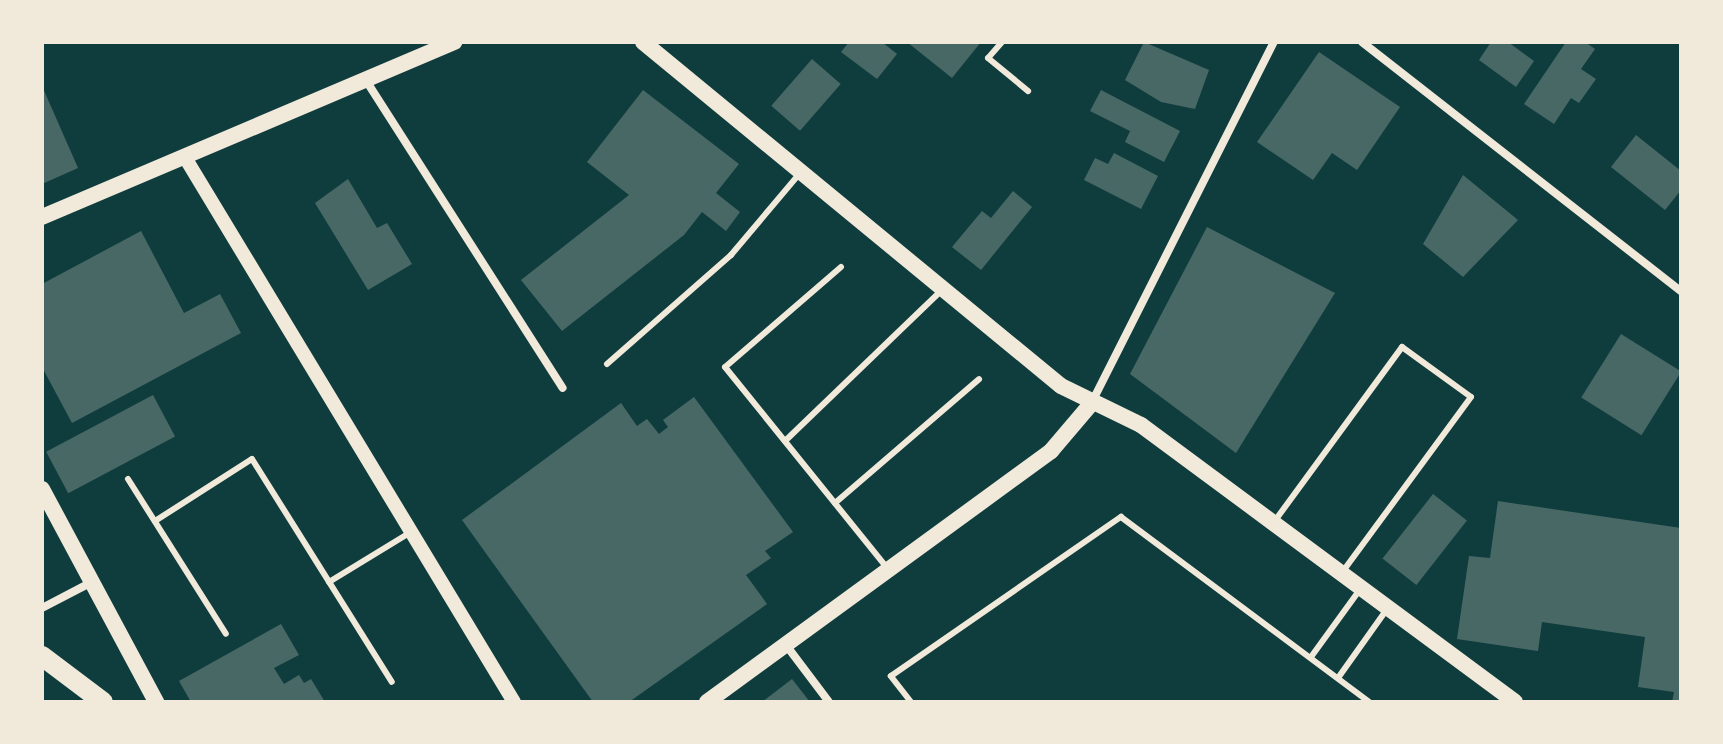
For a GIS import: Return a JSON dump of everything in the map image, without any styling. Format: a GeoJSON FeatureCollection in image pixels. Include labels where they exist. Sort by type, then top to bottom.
{"type":"FeatureCollection","features":[{"type":"Feature","properties":{"kind":"main road"},"geometry":{"type":"LineString","coordinates":[[42,217],[186,159],[454,42]]}},
{"type":"Feature","properties":{"kind":"main road"},"geometry":{"type":"LineString","coordinates":[[643,42],[1061,386],[1091,404],[1141,425],[1512,701]]}},
{"type":"Feature","properties":{"kind":"main road"},"geometry":{"type":"LineString","coordinates":[[707,702],[1051,451],[1091,404]]}},
{"type":"Feature","properties":{"kind":"main road"},"geometry":{"type":"LineString","coordinates":[[42,489],[156,702]]}},
{"type":"Feature","properties":{"kind":"main road"},"geometry":{"type":"LineString","coordinates":[[42,656],[103,702]]}},
{"type":"Feature","properties":{"kind":"street"},"geometry":{"type":"LineString","coordinates":[[1091,404],[1274,42]]}},
{"type":"Feature","properties":{"kind":"street"},"geometry":{"type":"LineString","coordinates":[[1362,42],[1681,291]]}},
{"type":"Feature","properties":{"kind":"street"},"geometry":{"type":"LineString","coordinates":[[367,82],[563,388]]}},
{"type":"Feature","properties":{"kind":"street"},"geometry":{"type":"LineString","coordinates":[[186,159],[514,702]]}},
{"type":"Feature","properties":{"kind":"street"},"geometry":{"type":"LineString","coordinates":[[42,608],[92,582]]}},
{"type":"Feature","properties":{"kind":"street"},"geometry":{"type":"LineString","coordinates":[[786,645],[829,702]]}},
{"type":"Feature","properties":{"kind":"lane"},"geometry":{"type":"LineString","coordinates":[[1002,42],[988,58],[1028,91]]}},
{"type":"Feature","properties":{"kind":"lane"},"geometry":{"type":"LineString","coordinates":[[607,364],[731,255],[801,172]]}},
{"type":"Feature","properties":{"kind":"lane"},"geometry":{"type":"LineString","coordinates":[[841,267],[725,367],[890,571]]}},
{"type":"Feature","properties":{"kind":"lane"},"geometry":{"type":"LineString","coordinates":[[785,441],[943,289]]}},
{"type":"Feature","properties":{"kind":"lane"},"geometry":{"type":"LineString","coordinates":[[1273,523],[1402,347],[1471,397],[1341,574]]}},
{"type":"Feature","properties":{"kind":"lane"},"geometry":{"type":"LineString","coordinates":[[835,503],[979,379]]}},
{"type":"Feature","properties":{"kind":"lane"},"geometry":{"type":"LineString","coordinates":[[155,521],[252,459],[392,682]]}},
{"type":"Feature","properties":{"kind":"lane"},"geometry":{"type":"LineString","coordinates":[[128,479],[226,634]]}},
{"type":"Feature","properties":{"kind":"lane"},"geometry":{"type":"LineString","coordinates":[[911,702],[891,676],[1121,517],[1369,702]]}},
{"type":"Feature","properties":{"kind":"lane"},"geometry":{"type":"LineString","coordinates":[[329,582],[411,532]]}},
{"type":"Feature","properties":{"kind":"lane"},"geometry":{"type":"LineString","coordinates":[[1311,657],[1361,588]]}},
{"type":"Feature","properties":{"kind":"lane"},"geometry":{"type":"LineString","coordinates":[[1338,678],[1388,609]]}},
{"type":"Feature","properties":{"kind":"building"},"geometry":{"type":"Polygon","coordinates":[[[849,42],[882,42],[897,54],[877,79],[841,52],[849,42]]]}},
{"type":"Feature","properties":{"kind":"building"},"geometry":{"type":"Polygon","coordinates":[[[907,42],[981,42],[952,78],[907,42]]]}},
{"type":"Feature","properties":{"kind":"building"},"geometry":{"type":"Polygon","coordinates":[[[1144,42],[1209,70],[1195,109],[1161,102],[1125,80],[1144,42]]]}},
{"type":"Feature","properties":{"kind":"building"},"geometry":{"type":"Polygon","coordinates":[[[1491,42],[1508,42],[1534,61],[1516,87],[1479,60],[1491,42]]]}},
{"type":"Feature","properties":{"kind":"building"},"geometry":{"type":"Polygon","coordinates":[[[1566,42],[1585,42],[1595,49],[1581,69],[1596,79],[1579,103],[1571,98],[1554,124],[1524,104],[1566,42]]]}},
{"type":"Feature","properties":{"kind":"building"},"geometry":{"type":"Polygon","coordinates":[[[1319,52],[1400,107],[1357,170],[1332,153],[1313,180],[1257,142],[1319,52]]]}},
{"type":"Feature","properties":{"kind":"building"},"geometry":{"type":"Polygon","coordinates":[[[812,59],[841,84],[800,131],[771,106],[812,59]]]}},
{"type":"Feature","properties":{"kind":"building"},"geometry":{"type":"Polygon","coordinates":[[[42,86],[78,168],[42,184],[42,86]]]}},
{"type":"Feature","properties":{"kind":"building"},"geometry":{"type":"Polygon","coordinates":[[[643,90],[739,164],[716,193],[740,212],[726,231],[702,212],[684,235],[562,331],[521,280],[629,195],[587,162],[643,90]]]}},
{"type":"Feature","properties":{"kind":"building"},"geometry":{"type":"Polygon","coordinates":[[[1101,90],[1180,131],[1164,162],[1125,142],[1130,131],[1090,111],[1101,90]]]}},
{"type":"Feature","properties":{"kind":"building"},"geometry":{"type":"Polygon","coordinates":[[[1636,135],[1681,171],[1681,190],[1665,210],[1611,167],[1636,135]]]}},
{"type":"Feature","properties":{"kind":"building"},"geometry":{"type":"Polygon","coordinates":[[[1114,153],[1158,176],[1141,209],[1084,180],[1095,158],[1108,164],[1114,153]]]}},
{"type":"Feature","properties":{"kind":"building"},"geometry":{"type":"Polygon","coordinates":[[[1463,175],[1518,220],[1463,277],[1423,244],[1463,175]]]}},
{"type":"Feature","properties":{"kind":"building"},"geometry":{"type":"Polygon","coordinates":[[[348,179],[377,228],[387,223],[412,264],[368,290],[315,203],[348,179]]]}},
{"type":"Feature","properties":{"kind":"building"},"geometry":{"type":"Polygon","coordinates":[[[1013,191],[1032,207],[981,270],[952,247],[982,211],[991,218],[1013,191]]]}},
{"type":"Feature","properties":{"kind":"building"},"geometry":{"type":"Polygon","coordinates":[[[1207,227],[1335,293],[1236,453],[1130,374],[1207,227]]]}},
{"type":"Feature","properties":{"kind":"building"},"geometry":{"type":"Polygon","coordinates":[[[141,231],[184,313],[220,294],[241,333],[72,423],[42,367],[42,284],[141,231]]]}},
{"type":"Feature","properties":{"kind":"building"},"geometry":{"type":"Polygon","coordinates":[[[1621,334],[1681,371],[1641,435],[1581,398],[1621,334]]]}},
{"type":"Feature","properties":{"kind":"building"},"geometry":{"type":"Polygon","coordinates":[[[153,395],[175,436],[68,493],[46,452],[153,395]]]}},
{"type":"Feature","properties":{"kind":"building"},"geometry":{"type":"Polygon","coordinates":[[[694,397],[793,532],[765,551],[771,558],[746,575],[767,604],[629,702],[593,702],[462,520],[621,403],[637,426],[647,419],[659,434],[668,427],[663,420],[694,397]]]}},
{"type":"Feature","properties":{"kind":"building"},"geometry":{"type":"Polygon","coordinates":[[[1433,494],[1467,520],[1416,585],[1383,559],[1433,494]]]}},
{"type":"Feature","properties":{"kind":"building"},"geometry":{"type":"Polygon","coordinates":[[[1498,501],[1681,528],[1681,702],[1672,702],[1674,692],[1638,687],[1645,637],[1542,622],[1538,651],[1457,639],[1469,556],[1490,558],[1498,501]]]}},
{"type":"Feature","properties":{"kind":"building"},"geometry":{"type":"Polygon","coordinates":[[[281,624],[299,655],[274,668],[284,684],[299,675],[304,683],[311,679],[325,702],[191,702],[179,681],[281,624]]]}},
{"type":"Feature","properties":{"kind":"building"},"geometry":{"type":"Polygon","coordinates":[[[792,679],[810,702],[762,702],[792,679]]]}}]}
